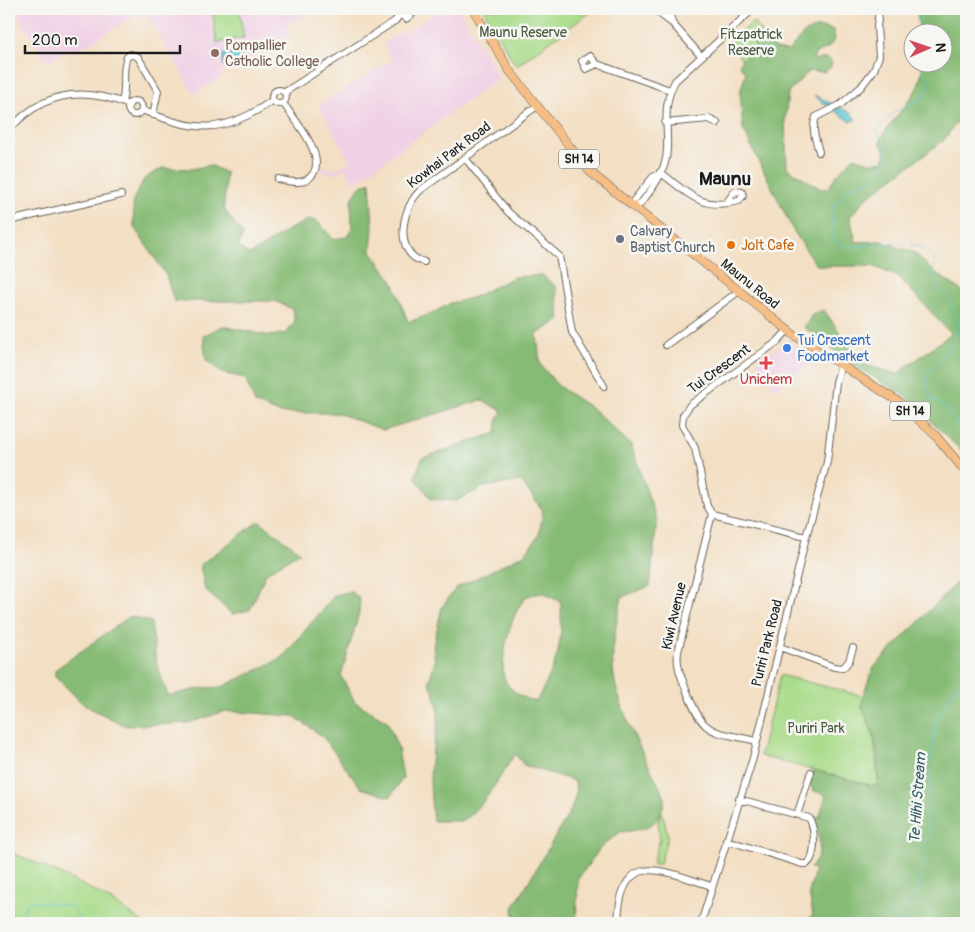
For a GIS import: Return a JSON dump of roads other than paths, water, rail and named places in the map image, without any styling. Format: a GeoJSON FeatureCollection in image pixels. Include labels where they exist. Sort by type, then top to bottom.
{"type":"FeatureCollection","features":[{"type":"Feature","properties":{"kind":"main road","name":"Maunu Road"},"geometry":{"type":"LineString","coordinates":[[473,9],[498,51],[537,106],[590,172],[788,330],[886,392],[912,412],[947,448],[966,472]]}},
{"type":"Feature","properties":{"kind":"street"},"geometry":{"type":"LineString","coordinates":[[285,92],[403,14],[410,18],[411,11],[418,9]]}},
{"type":"Feature","properties":{"kind":"street"},"geometry":{"type":"LineString","coordinates":[[661,9],[660,14],[672,24],[701,56]]}},
{"type":"Feature","properties":{"kind":"street"},"geometry":{"type":"LineString","coordinates":[[669,9],[672,24]]}},
{"type":"Feature","properties":{"kind":"street"},"geometry":{"type":"LineString","coordinates":[[633,207],[653,177],[660,173],[667,150],[665,123],[670,90],[682,73],[753,9]]}},
{"type":"Feature","properties":{"kind":"street"},"geometry":{"type":"LineString","coordinates":[[819,152],[813,124],[816,117],[839,106],[869,78],[877,64],[879,9]]}},
{"type":"Feature","properties":{"kind":"street"},"geometry":{"type":"LineString","coordinates":[[125,103],[124,63],[126,56],[131,54],[138,57],[158,91],[153,115]]}},
{"type":"Feature","properties":{"kind":"street"},"geometry":{"type":"LineString","coordinates":[[597,64],[670,90]]}},
{"type":"Feature","properties":{"kind":"street"},"geometry":{"type":"LineString","coordinates":[[273,100],[274,91],[281,90],[285,92]]}},
{"type":"Feature","properties":{"kind":"street"},"geometry":{"type":"LineString","coordinates":[[273,100],[276,104],[283,103],[287,97],[285,92]]}},
{"type":"Feature","properties":{"kind":"street"},"geometry":{"type":"LineString","coordinates":[[9,130],[28,111],[56,98],[92,95],[125,103],[138,101],[141,104],[142,110],[191,127],[220,126],[242,120],[273,100]]}},
{"type":"Feature","properties":{"kind":"street"},"geometry":{"type":"LineString","coordinates":[[278,179],[296,183],[307,180],[314,172],[317,161],[314,149],[283,103]]}},
{"type":"Feature","properties":{"kind":"street","name":"Kowhai Park Road"},"geometry":{"type":"LineString","coordinates":[[424,262],[414,258],[404,236],[403,221],[408,206],[416,194],[537,106]]}},
{"type":"Feature","properties":{"kind":"street"},"geometry":{"type":"LineString","coordinates":[[665,123],[709,119],[716,122]]}},
{"type":"Feature","properties":{"kind":"street"},"geometry":{"type":"LineString","coordinates":[[465,158],[508,212],[559,256],[574,339],[604,386]]}},
{"type":"Feature","properties":{"kind":"street"},"geometry":{"type":"LineString","coordinates":[[660,173],[701,202],[714,205],[727,202]]}},
{"type":"Feature","properties":{"kind":"street"},"geometry":{"type":"LineString","coordinates":[[9,221],[121,195]]}},
{"type":"Feature","properties":{"kind":"street"},"geometry":{"type":"LineString","coordinates":[[666,345],[739,291]]}},
{"type":"Feature","properties":{"kind":"street","name":"Tui Crescent"},"geometry":{"type":"LineString","coordinates":[[712,514],[707,506],[695,448],[682,425],[683,415],[690,406],[777,342],[788,330]]}},
{"type":"Feature","properties":{"kind":"street","name":"Puriri Park Road"},"geometry":{"type":"LineString","coordinates":[[701,923],[757,741],[806,536],[829,454],[836,382],[841,365]]}},
{"type":"Feature","properties":{"kind":"street"},"geometry":{"type":"LineString","coordinates":[[712,514],[806,536]]}},
{"type":"Feature","properties":{"kind":"street","name":"Kiwi Avenue"},"geometry":{"type":"LineString","coordinates":[[712,514],[678,652],[677,664],[696,716],[704,726],[717,732],[757,741]]}},
{"type":"Feature","properties":{"kind":"street"},"geometry":{"type":"LineString","coordinates":[[780,647],[834,667],[842,668],[849,661],[853,648]]}},
{"type":"Feature","properties":{"kind":"street"},"geometry":{"type":"LineString","coordinates":[[797,815],[811,772]]}},
{"type":"Feature","properties":{"kind":"street"},"geometry":{"type":"LineString","coordinates":[[726,840],[807,864],[812,859],[814,847],[809,818],[739,799]]}},
{"type":"Feature","properties":{"kind":"street"},"geometry":{"type":"LineString","coordinates":[[618,923],[622,889],[631,877],[642,871],[661,870],[711,886]]}},
{"type":"Feature","properties":{"kind":"water"},"geometry":{"type":"Polygon","coordinates":[[[241,51],[243,63],[224,66],[222,55],[241,51]]]}},
{"type":"Feature","properties":{"kind":"water"},"geometry":{"type":"Polygon","coordinates":[[[814,95],[851,113],[856,120],[850,121],[814,95]]]}},
{"type":"Feature","properties":{"kind":"waterway","name":"Te Hihi Stream"},"geometry":{"type":"LineString","coordinates":[[919,9],[919,22]]}},
{"type":"Feature","properties":{"kind":"waterway","name":"Te Hihi Stream"},"geometry":{"type":"LineString","coordinates":[[922,72],[931,82],[925,97],[895,112],[876,129],[887,152],[885,161],[872,178],[847,188],[833,209],[832,238],[844,247],[898,243],[921,246],[935,258],[935,281],[948,297],[955,312],[957,332],[951,348],[928,372],[927,389],[931,399],[945,407],[966,436]]}},
{"type":"Feature","properties":{"kind":"waterway","name":"Te Hihi Stream"},"geometry":{"type":"LineString","coordinates":[[895,923],[917,895],[930,821],[929,770],[936,722],[952,692],[966,676]]}},
{"type":"Feature","properties":{"kind":"waterway"},"geometry":{"type":"LineString","coordinates":[[9,921],[16,922],[23,919],[24,907],[31,901],[71,906],[82,923]]}},
{"type":"Feature","properties":{"kind":"place","name":"Pompallier Catholic College"},"geometry":{"type":"Point","coordinates":[215,53]}},
{"type":"Feature","properties":{"kind":"place","name":"Calvary Baptist Church"},"geometry":{"type":"Point","coordinates":[620,239]}},
{"type":"Feature","properties":{"kind":"place","name":"Jolt Cafe"},"geometry":{"type":"Point","coordinates":[731,245]}},
{"type":"Feature","properties":{"kind":"place","name":"Tui Crescent Foodmarket"},"geometry":{"type":"Point","coordinates":[787,348]}},
{"type":"Feature","properties":{"kind":"place","name":"Unichem"},"geometry":{"type":"Point","coordinates":[766,363]}},
{"type":"Feature","properties":{"kind":"district","name":"Maunu"},"geometry":{"type":"Point","coordinates":[725,179]}},
{"type":"Feature","properties":{"kind":"park label","name":"Maunu Reserve"},"geometry":{"type":"Point","coordinates":[523,32]}},
{"type":"Feature","properties":{"kind":"park label","name":"Fitzpatrick Reserve"},"geometry":{"type":"Point","coordinates":[751,42]}},
{"type":"Feature","properties":{"kind":"park label","name":"Puriri Park"},"geometry":{"type":"Point","coordinates":[816,728]}}]}
